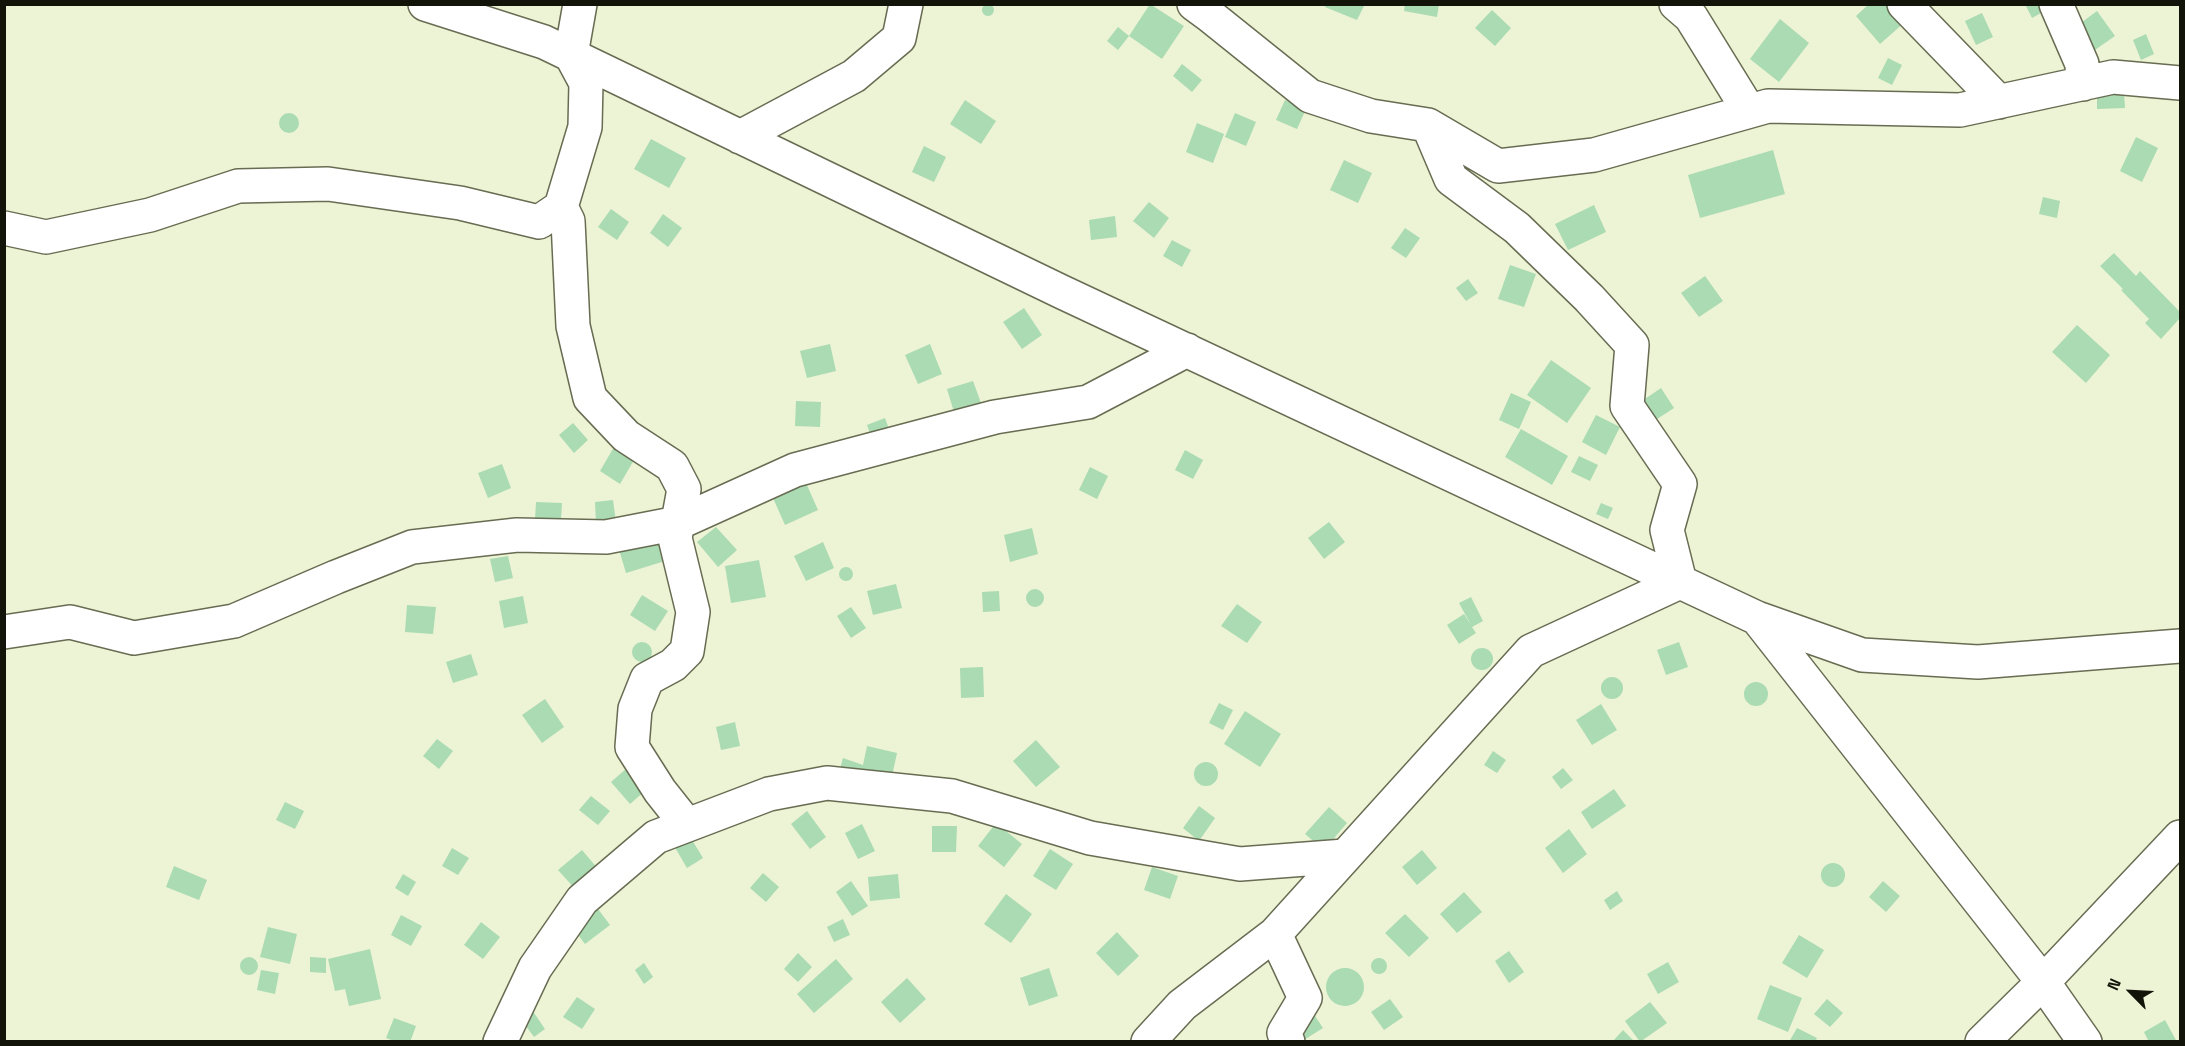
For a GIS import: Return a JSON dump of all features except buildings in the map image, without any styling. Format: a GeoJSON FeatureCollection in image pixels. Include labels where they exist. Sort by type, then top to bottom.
{"type":"FeatureCollection","features":[{"type":"Feature","properties":{"kind":"street"},"geometry":{"type":"LineString","coordinates":[[425,4],[544,42],[1187,350],[1757,618],[1862,655],[1978,662],[2181,646]]}},
{"type":"Feature","properties":{"kind":"street"},"geometry":{"type":"LineString","coordinates":[[4,228],[46,237],[150,214],[238,186],[328,184],[460,203],[538,222],[561,207],[585,127],[585,83],[571,55],[580,4]]}},
{"type":"Feature","properties":{"kind":"street"},"geometry":{"type":"LineString","coordinates":[[740,137],[854,76],[899,38],[906,4]]}},
{"type":"Feature","properties":{"kind":"street"},"geometry":{"type":"LineString","coordinates":[[1676,4],[1691,16],[1749,111]]}},
{"type":"Feature","properties":{"kind":"street"},"geometry":{"type":"LineString","coordinates":[[1905,4],[1999,102]]}},
{"type":"Feature","properties":{"kind":"street"},"geometry":{"type":"LineString","coordinates":[[2056,4],[2082,64],[2083,84]]}},
{"type":"Feature","properties":{"kind":"street"},"geometry":{"type":"LineString","coordinates":[[1206,8],[1310,96],[1371,116],[1428,125],[1498,166],[1594,155],[1768,106],[1960,110],[2113,77],[2181,83]]}},
{"type":"Feature","properties":{"kind":"street"},"geometry":{"type":"LineString","coordinates":[[1428,125],[1451,179],[1516,228],[1589,298],[1632,345],[1627,406],[1680,484],[1667,530],[1680,582]]}},
{"type":"Feature","properties":{"kind":"street"},"geometry":{"type":"LineString","coordinates":[[561,207],[568,220],[573,326],[590,398],[626,436],[672,466],[684,489],[675,538],[693,612],[687,651],[673,665],[648,679],[635,709],[633,747],[660,791],[687,825]]}},
{"type":"Feature","properties":{"kind":"street"},"geometry":{"type":"LineString","coordinates":[[4,632],[70,622],[134,638],[234,621],[412,547],[517,535],[606,537],[678,522],[795,471],[995,417],[1088,402],[1187,350]]}},
{"type":"Feature","properties":{"kind":"street"},"geometry":{"type":"LineString","coordinates":[[1148,1041],[1182,1005],[1275,934],[1531,651],[1680,582]]}},
{"type":"Feature","properties":{"kind":"street"},"geometry":{"type":"LineString","coordinates":[[1757,618],[2043,982],[2085,1041]]}},
{"type":"Feature","properties":{"kind":"street"},"geometry":{"type":"LineString","coordinates":[[500,1041],[535,968],[582,900],[656,837],[769,794],[827,783],[952,796],[1090,838],[1240,864],[1345,856]]}},
{"type":"Feature","properties":{"kind":"street"},"geometry":{"type":"LineString","coordinates":[[1983,1041],[2043,982],[2181,837]]}},
{"type":"Feature","properties":{"kind":"street"},"geometry":{"type":"LineString","coordinates":[[1275,934],[1305,998],[1284,1033],[1288,1041]]}}]}
